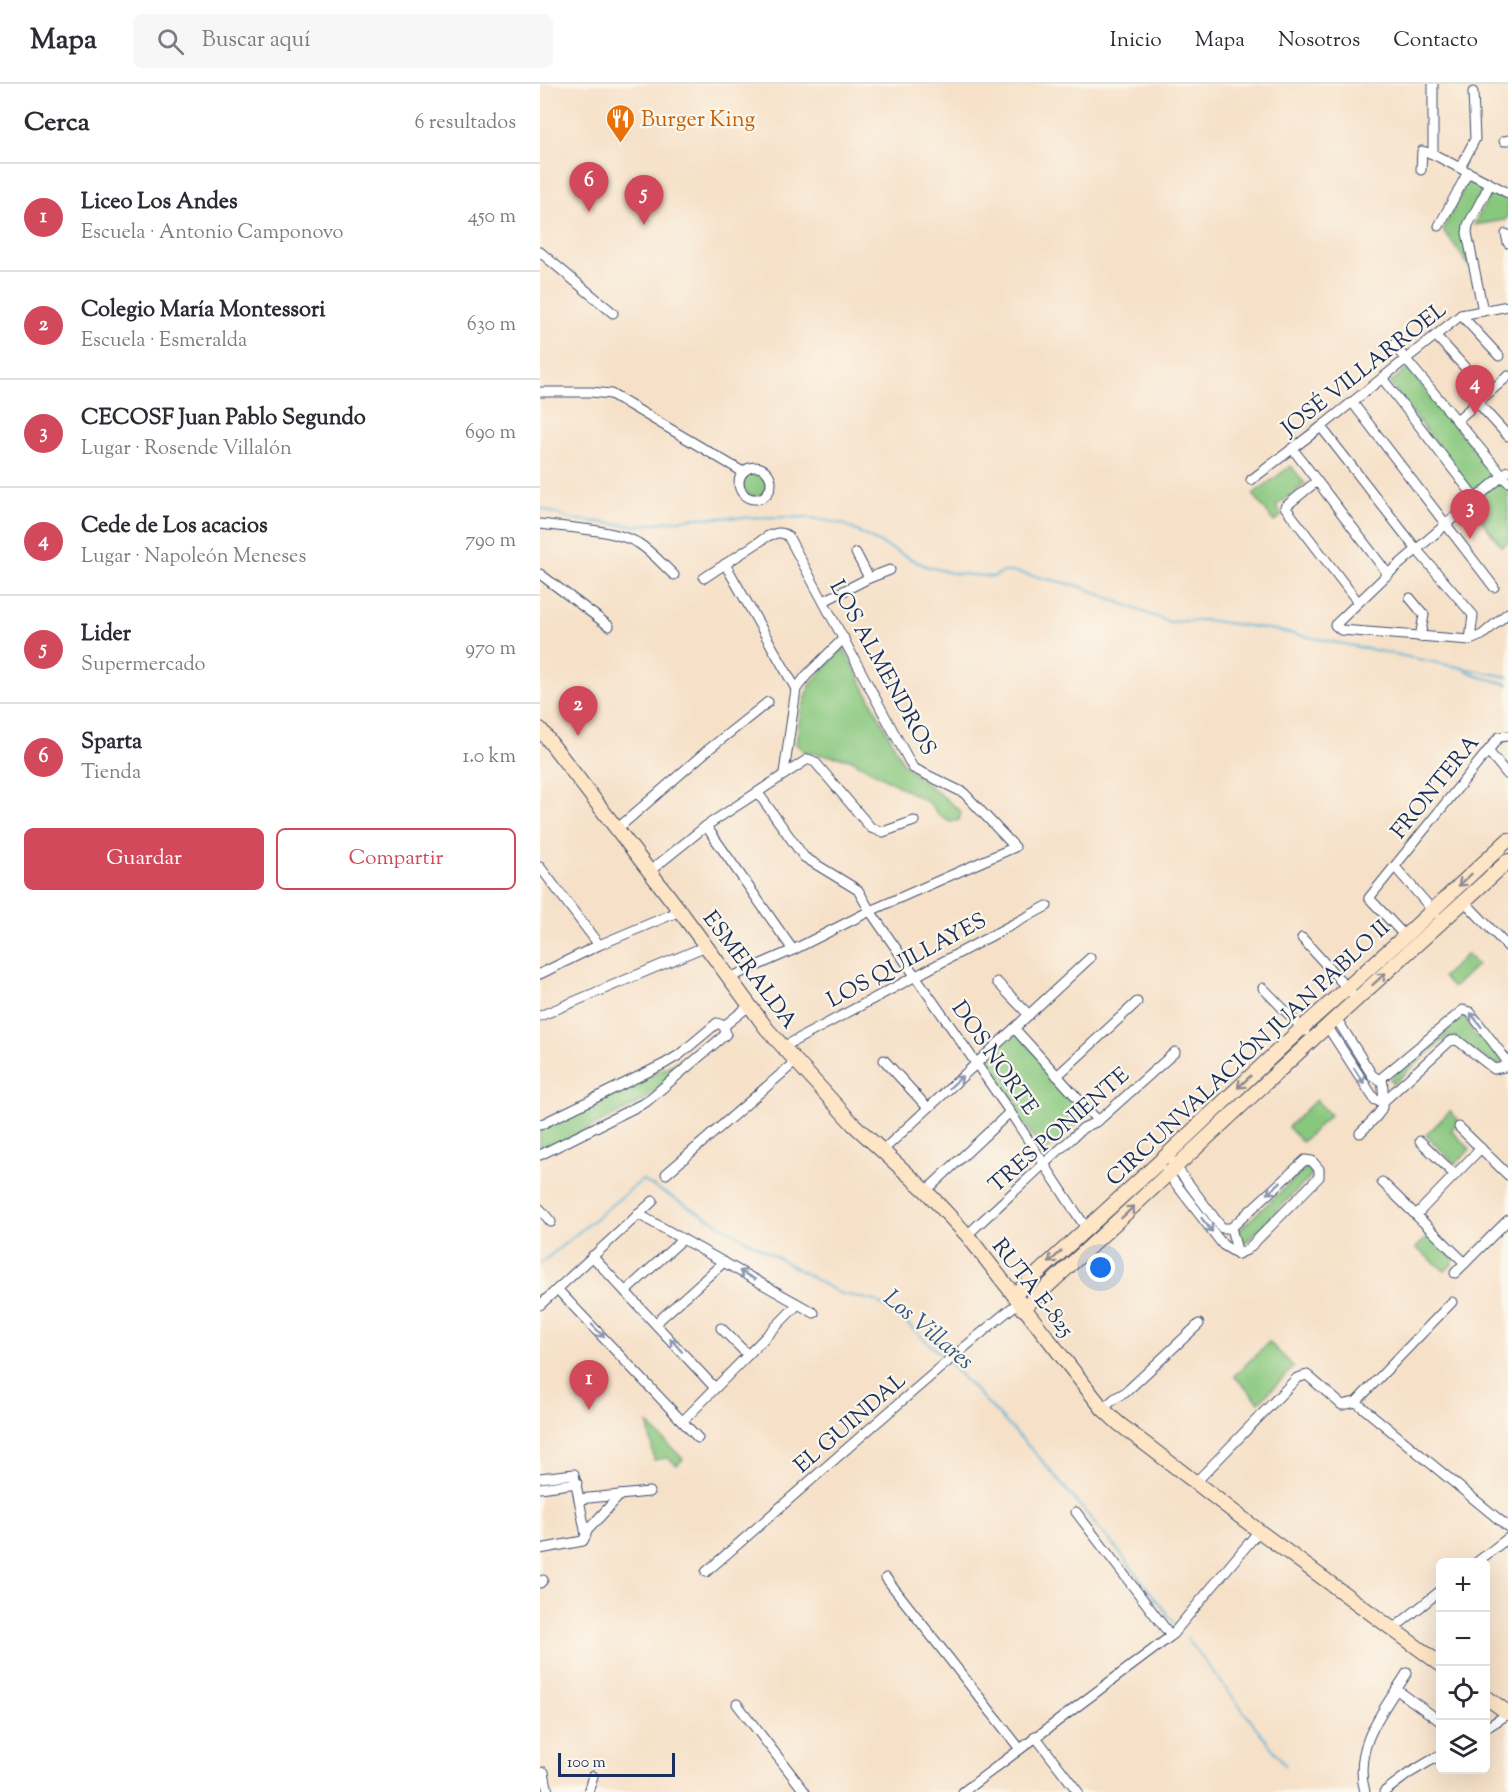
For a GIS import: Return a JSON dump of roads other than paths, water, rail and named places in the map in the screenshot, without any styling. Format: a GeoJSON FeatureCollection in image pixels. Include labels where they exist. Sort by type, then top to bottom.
{"type":"FeatureCollection","features":[{"type":"Feature","properties":{"kind":"main road","name":"ESMERALDA"},"geometry":{"type":"LineString","coordinates":[[540,729],[681,911],[749,1005],[795,1062],[853,1124],[926,1191],[949,1216]]}},
{"type":"Feature","properties":{"kind":"main road","name":"CIRCUNVALACIÓN JUAN PABLO II"},"geometry":{"type":"LineString","coordinates":[[1019,1302],[1086,1228],[1508,840]]}},
{"type":"Feature","properties":{"kind":"main road","name":"CIRCUNVALACIÓN JUAN PABLO II"},"geometry":{"type":"LineString","coordinates":[[1019,1302],[1172,1170],[1508,861]]}},
{"type":"Feature","properties":{"kind":"main road","name":"RUTA E-825"},"geometry":{"type":"LineString","coordinates":[[949,1216],[967,1235],[1102,1408]]}},
{"type":"Feature","properties":{"kind":"main road"},"geometry":{"type":"LineString","coordinates":[[1102,1408],[1118,1423],[1259,1532],[1436,1661]]}},
{"type":"Feature","properties":{"kind":"main road"},"geometry":{"type":"LineString","coordinates":[[1490,1700],[1508,1714]]}},
{"type":"Feature","properties":{"kind":"street"},"geometry":{"type":"LineString","coordinates":[[1432,84],[1433,154]]}},
{"type":"Feature","properties":{"kind":"street"},"geometry":{"type":"LineString","coordinates":[[1439,226],[1464,170],[1474,139],[1473,92]]}},
{"type":"Feature","properties":{"kind":"street"},"geometry":{"type":"LineString","coordinates":[[1421,170],[1422,151],[1433,154],[1508,193]]}},
{"type":"Feature","properties":{"kind":"street"},"geometry":{"type":"LineString","coordinates":[[1483,311],[1467,233],[1468,225],[1490,184]]}},
{"type":"Feature","properties":{"kind":"street"},"geometry":{"type":"LineString","coordinates":[[540,252],[613,313]]}},
{"type":"Feature","properties":{"kind":"street","name":"JOSÉ VILLARROEL"},"geometry":{"type":"LineString","coordinates":[[1251,480],[1461,315],[1508,306]]}},
{"type":"Feature","properties":{"kind":"street"},"geometry":{"type":"LineString","coordinates":[[1461,315],[1499,356]]}},
{"type":"Feature","properties":{"kind":"street"},"geometry":{"type":"LineString","coordinates":[[1436,336],[1471,374]]}},
{"type":"Feature","properties":{"kind":"street"},"geometry":{"type":"LineString","coordinates":[[1393,344],[1506,476],[1388,574],[1335,625],[1341,630],[1470,640],[1482,635],[1508,613]]}},
{"type":"Feature","properties":{"kind":"street"},"geometry":{"type":"LineString","coordinates":[[1456,420],[1508,376]]}},
{"type":"Feature","properties":{"kind":"street"},"geometry":{"type":"LineString","coordinates":[[1382,378],[1476,499]]}},
{"type":"Feature","properties":{"kind":"street"},"geometry":{"type":"LineString","coordinates":[[540,392],[611,394],[743,472]]}},
{"type":"Feature","properties":{"kind":"street"},"geometry":{"type":"LineString","coordinates":[[1353,402],[1494,586]]}},
{"type":"Feature","properties":{"kind":"street"},"geometry":{"type":"LineString","coordinates":[[1478,403],[1506,431]]}},
{"type":"Feature","properties":{"kind":"street"},"geometry":{"type":"LineString","coordinates":[[1321,427],[1417,550],[1473,615],[1470,640]]}},
{"type":"Feature","properties":{"kind":"street"},"geometry":{"type":"LineString","coordinates":[[1292,448],[1388,574]]}},
{"type":"Feature","properties":{"kind":"street"},"geometry":{"type":"LineString","coordinates":[[1317,481],[1285,507],[1358,602]]}},
{"type":"Feature","properties":{"kind":"street"},"geometry":{"type":"LineString","coordinates":[[540,524],[617,535],[630,539],[674,575]]}},
{"type":"Feature","properties":{"kind":"street","name":"LOS ALMENDROS"},"geometry":{"type":"LineString","coordinates":[[726,564],[768,536],[777,532],[788,536],[913,768],[964,793],[1015,847],[870,911]]}},
{"type":"Feature","properties":{"kind":"street"},"geometry":{"type":"LineString","coordinates":[[856,553],[869,578]]}},
{"type":"Feature","properties":{"kind":"street"},"geometry":{"type":"LineString","coordinates":[[704,578],[726,564],[796,689]]}},
{"type":"Feature","properties":{"kind":"street"},"geometry":{"type":"LineString","coordinates":[[824,601],[890,570]]}},
{"type":"Feature","properties":{"kind":"street"},"geometry":{"type":"LineString","coordinates":[[540,574],[609,626]]}},
{"type":"Feature","properties":{"kind":"street"},"geometry":{"type":"LineString","coordinates":[[1410,598],[1424,615],[1420,637]]}},
{"type":"Feature","properties":{"kind":"street"},"geometry":{"type":"LineString","coordinates":[[784,774],[796,689],[844,638]]}},
{"type":"Feature","properties":{"kind":"street"},"geometry":{"type":"LineString","coordinates":[[617,829],[709,749],[768,702]]}},
{"type":"Feature","properties":{"kind":"street","name":"FRONTERA"},"geometry":{"type":"LineString","coordinates":[[1405,936],[1369,898],[1499,737],[1508,736]]}},
{"type":"Feature","properties":{"kind":"street"},"geometry":{"type":"LineString","coordinates":[[1488,751],[1508,775]]}},
{"type":"Feature","properties":{"kind":"street"},"geometry":{"type":"LineString","coordinates":[[650,871],[706,826],[808,759],[871,828],[883,832],[914,821]]}},
{"type":"Feature","properties":{"kind":"street","name":"DOS NORTE"},"geometry":{"type":"LineString","coordinates":[[758,793],[804,857],[858,890],[870,911],[1044,1162],[1086,1228]]}},
{"type":"Feature","properties":{"kind":"street"},"geometry":{"type":"LineString","coordinates":[[706,826],[793,950]]}},
{"type":"Feature","properties":{"kind":"street"},"geometry":{"type":"LineString","coordinates":[[540,867],[598,945]]}},
{"type":"Feature","properties":{"kind":"street","name":"FRONTERA"},"geometry":{"type":"LineString","coordinates":[[1395,867],[1442,922]]}},
{"type":"Feature","properties":{"kind":"street"},"geometry":{"type":"LineString","coordinates":[[1464,901],[1508,947]]}},
{"type":"Feature","properties":{"kind":"street","name":"LOS QUILLAYES"},"geometry":{"type":"LineString","coordinates":[[783,1047],[1047,906]]}},
{"type":"Feature","properties":{"kind":"street"},"geometry":{"type":"LineString","coordinates":[[540,974],[598,945],[681,911]]}},
{"type":"Feature","properties":{"kind":"street"},"geometry":{"type":"LineString","coordinates":[[729,978],[793,950],[870,911]]}},
{"type":"Feature","properties":{"kind":"street"},"geometry":{"type":"LineString","coordinates":[[1302,938],[1357,999]]}},
{"type":"Feature","properties":{"kind":"street"},"geometry":{"type":"LineString","coordinates":[[540,1016],[706,946]]}},
{"type":"Feature","properties":{"kind":"street"},"geometry":{"type":"LineString","coordinates":[[882,1151],[1090,958]]}},
{"type":"Feature","properties":{"kind":"street"},"geometry":{"type":"LineString","coordinates":[[997,982],[1029,1015]]}},
{"type":"Feature","properties":{"kind":"street"},"geometry":{"type":"LineString","coordinates":[[1263,988],[1313,1039]]}},
{"type":"Feature","properties":{"kind":"street"},"geometry":{"type":"LineString","coordinates":[[1057,1076],[1137,1002]]}},
{"type":"Feature","properties":{"kind":"street"},"geometry":{"type":"LineString","coordinates":[[724,1026],[749,1005]]}},
{"type":"Feature","properties":{"kind":"street"},"geometry":{"type":"LineString","coordinates":[[1464,1010],[1470,1012],[1507,1061],[1504,1067],[1494,1070],[1457,1040],[1450,1041],[1385,1100],[1375,1101],[1331,1022],[1376,1079],[1382,1078],[1464,1010]]}},
{"type":"Feature","properties":{"kind":"street"},"geometry":{"type":"LineString","coordinates":[[540,1125],[680,1055],[717,1023],[724,1026]]}},
{"type":"Feature","properties":{"kind":"street"},"geometry":{"type":"LineString","coordinates":[[540,1155],[646,1102],[726,1034],[724,1026]]}},
{"type":"Feature","properties":{"kind":"street"},"geometry":{"type":"LineString","coordinates":[[1015,1029],[1098,1121]]}},
{"type":"Feature","properties":{"kind":"street","name":"TRES PONIENTE"},"geometry":{"type":"LineString","coordinates":[[967,1235],[1044,1162],[1083,1128],[1098,1121],[1175,1052]]}},
{"type":"Feature","properties":{"kind":"street"},"geometry":{"type":"LineString","coordinates":[[680,1055],[688,1066]]}},
{"type":"Feature","properties":{"kind":"street"},"geometry":{"type":"LineString","coordinates":[[884,1060],[928,1108]]}},
{"type":"Feature","properties":{"kind":"street"},"geometry":{"type":"LineString","coordinates":[[666,1174],[795,1062]]}},
{"type":"Feature","properties":{"kind":"street"},"geometry":{"type":"LineString","coordinates":[[1360,1133],[1383,1110],[1385,1100],[1382,1078]]}},
{"type":"Feature","properties":{"kind":"street"},"geometry":{"type":"LineString","coordinates":[[926,1191],[1010,1112]]}},
{"type":"Feature","properties":{"kind":"street"},"geometry":{"type":"LineString","coordinates":[[1459,1127],[1508,1175]]}},
{"type":"Feature","properties":{"kind":"street"},"geometry":{"type":"LineString","coordinates":[[1420,1141],[1455,1175]]}},
{"type":"Feature","properties":{"kind":"street"},"geometry":{"type":"LineString","coordinates":[[1416,1215],[1481,1148]]}},
{"type":"Feature","properties":{"kind":"street"},"geometry":{"type":"LineString","coordinates":[[1163,1159],[1222,1228],[1231,1228],[1305,1160],[1312,1161],[1319,1168],[1319,1177],[1247,1250],[1238,1254]]}},
{"type":"Feature","properties":{"kind":"street"},"geometry":{"type":"LineString","coordinates":[[1172,1170],[1223,1245],[1238,1254]]}},
{"type":"Feature","properties":{"kind":"street"},"geometry":{"type":"LineString","coordinates":[[1382,1182],[1465,1263]]}},
{"type":"Feature","properties":{"kind":"street"},"geometry":{"type":"LineString","coordinates":[[540,1305],[653,1201]]}},
{"type":"Feature","properties":{"kind":"street"},"geometry":{"type":"LineString","coordinates":[[540,1209],[551,1222]]}},
{"type":"Feature","properties":{"kind":"street"},"geometry":{"type":"LineString","coordinates":[[638,1214],[814,1313]]}},
{"type":"Feature","properties":{"kind":"street"},"geometry":{"type":"LineString","coordinates":[[1455,1272],[1508,1220]]}},
{"type":"Feature","properties":{"kind":"street"},"geometry":{"type":"LineString","coordinates":[[1231,1228],[1238,1254]]}},
{"type":"Feature","properties":{"kind":"street"},"geometry":{"type":"LineString","coordinates":[[626,1291],[683,1239]]}},
{"type":"Feature","properties":{"kind":"street"},"geometry":{"type":"LineString","coordinates":[[592,1256],[716,1388]]}},
{"type":"Feature","properties":{"kind":"street"},"geometry":{"type":"LineString","coordinates":[[656,1323],[724,1262]]}},
{"type":"Feature","properties":{"kind":"street"},"geometry":{"type":"LineString","coordinates":[[557,1289],[698,1438]]}},
{"type":"Feature","properties":{"kind":"street","name":"EL GUINDAL"},"geometry":{"type":"LineString","coordinates":[[706,1572],[949,1360],[1019,1302]]}},
{"type":"Feature","properties":{"kind":"street"},"geometry":{"type":"LineString","coordinates":[[1195,1483],[1297,1378],[1307,1376],[1342,1405],[1356,1402],[1452,1302]]}},
{"type":"Feature","properties":{"kind":"street"},"geometry":{"type":"LineString","coordinates":[[683,1421],[798,1304]]}},
{"type":"Feature","properties":{"kind":"street"},"geometry":{"type":"LineString","coordinates":[[1102,1408],[1126,1392],[1199,1324]]}},
{"type":"Feature","properties":{"kind":"street"},"geometry":{"type":"LineString","coordinates":[[721,1328],[748,1355]]}},
{"type":"Feature","properties":{"kind":"street"},"geometry":{"type":"LineString","coordinates":[[1356,1402],[1508,1527]]}},
{"type":"Feature","properties":{"kind":"street"},"geometry":{"type":"LineString","coordinates":[[540,1478],[575,1478]]}},
{"type":"Feature","properties":{"kind":"street"},"geometry":{"type":"LineString","coordinates":[[540,1488],[575,1478]]}},
{"type":"Feature","properties":{"kind":"street"},"geometry":{"type":"LineString","coordinates":[[575,1478],[586,1532]]}},
{"type":"Feature","properties":{"kind":"street"},"geometry":{"type":"LineString","coordinates":[[579,1499],[649,1492]]}},
{"type":"Feature","properties":{"kind":"street"},"geometry":{"type":"LineString","coordinates":[[540,1549],[583,1541],[586,1532],[620,1495]]}},
{"type":"Feature","properties":{"kind":"street"},"geometry":{"type":"LineString","coordinates":[[1076,1512],[1171,1636]]}},
{"type":"Feature","properties":{"kind":"street"},"geometry":{"type":"LineString","coordinates":[[963,1792],[1171,1636],[1259,1532]]}},
{"type":"Feature","properties":{"kind":"street"},"geometry":{"type":"LineString","coordinates":[[1483,1558],[1508,1538]]}},
{"type":"Feature","properties":{"kind":"street"},"geometry":{"type":"LineString","coordinates":[[886,1578],[1020,1749]]}},
{"type":"Feature","properties":{"kind":"street"},"geometry":{"type":"LineString","coordinates":[[1393,1629],[1436,1594]]}},
{"type":"Feature","properties":{"kind":"street"},"geometry":{"type":"LineString","coordinates":[[1365,1792],[1361,1777],[1364,1745],[1378,1718],[1407,1673]]}},
{"type":"Feature","properties":{"kind":"street"},"geometry":{"type":"LineString","coordinates":[[1397,1690],[1439,1720]]}},
{"type":"Feature","properties":{"kind":"street"},"geometry":{"type":"LineString","coordinates":[[737,1704],[805,1792]]}},
{"type":"Feature","properties":{"kind":"street"},"geometry":{"type":"LineString","coordinates":[[1490,1725],[1508,1714]]}},
{"type":"Feature","properties":{"kind":"street"},"geometry":{"type":"LineString","coordinates":[[1035,1736],[1078,1792]]}},
{"type":"Feature","properties":{"kind":"street"},"geometry":{"type":"LineString","coordinates":[[1384,1792],[1436,1757]]}},
{"type":"Feature","properties":{"kind":"street"},"geometry":{"type":"LineString","coordinates":[[544,1772],[548,1792]]}},
{"type":"Feature","properties":{"kind":"street"},"geometry":{"type":"LineString","coordinates":[[588,1792],[593,1776]]}},
{"type":"Feature","properties":{"kind":"waterway"},"geometry":{"type":"LineString","coordinates":[[540,508],[571,519],[634,526],[694,518],[807,517],[843,524],[925,566],[952,573],[993,577],[1003,572],[1015,572],[1079,586],[1170,622],[1205,620],[1269,629],[1508,677]]}},
{"type":"Feature","properties":{"kind":"waterway"},"geometry":{"type":"LineString","coordinates":[[1462,668],[1477,676],[1508,684]]}},
{"type":"Feature","properties":{"kind":"waterway","name":"Los Villares"},"geometry":{"type":"LineString","coordinates":[[540,1264],[642,1180],[839,1293],[876,1301],[902,1319],[947,1360]]}},
{"type":"Feature","properties":{"kind":"waterway","name":"Los Villares"},"geometry":{"type":"LineString","coordinates":[[950,1364],[1038,1456],[1121,1554],[1175,1624]]}},
{"type":"Feature","properties":{"kind":"waterway"},"geometry":{"type":"LineString","coordinates":[[1187,1638],[1286,1766]]}},
{"type":"Feature","properties":{"kind":"place","name":"Burger King"},"geometry":{"type":"Point","coordinates":[620,144]}},
{"type":"Feature","properties":{"kind":"place","name":"Sparta"},"geometry":{"type":"Point","coordinates":[589,212]}},
{"type":"Feature","properties":{"kind":"place","name":"Lider"},"geometry":{"type":"Point","coordinates":[644,225]}},
{"type":"Feature","properties":{"kind":"place","name":"Cede de Los acacios"},"geometry":{"type":"Point","coordinates":[1475,415]}},
{"type":"Feature","properties":{"kind":"place","name":"CECOSF Juan Pablo Segundo"},"geometry":{"type":"Point","coordinates":[1470,539]}},
{"type":"Feature","properties":{"kind":"place","name":"Colegio María Montessori"},"geometry":{"type":"Point","coordinates":[578,736]}},
{"type":"Feature","properties":{"kind":"place","name":"Liceo Los Andes"},"geometry":{"type":"Point","coordinates":[589,1410]}}]}
